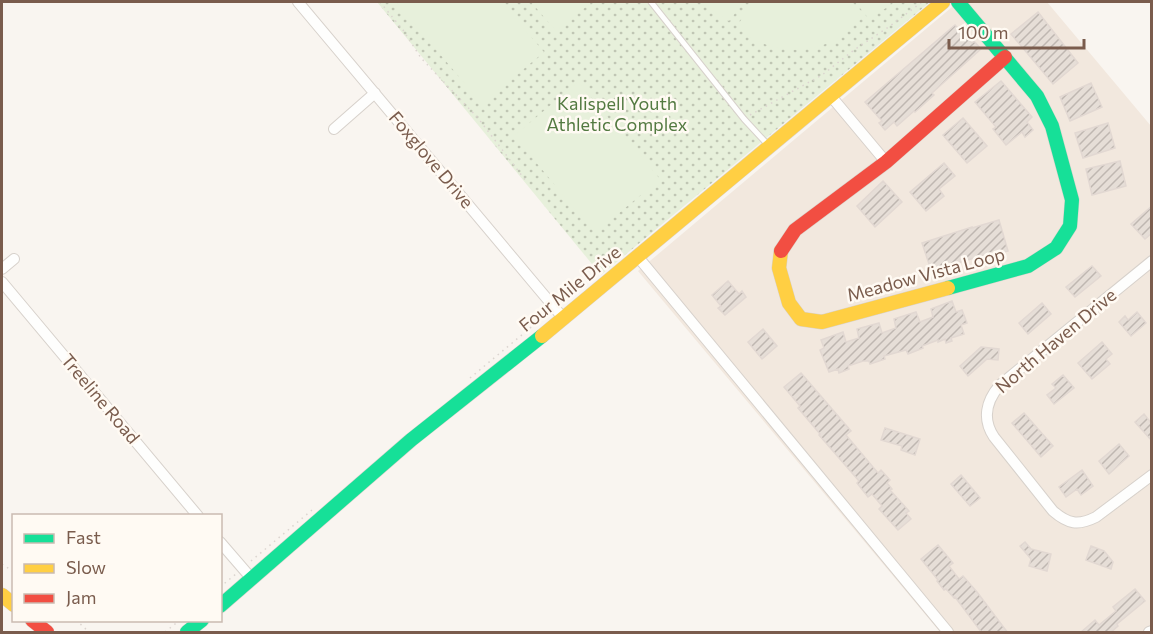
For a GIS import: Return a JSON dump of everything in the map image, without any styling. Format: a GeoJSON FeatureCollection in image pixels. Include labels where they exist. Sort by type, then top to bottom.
{"type":"FeatureCollection","features":[{"type":"Feature","properties":{"kind":"main road","name":"Four Mile Drive"},"geometry":{"type":"LineString","coordinates":[[222,604],[358,484],[564,319],[943,2]]}},
{"type":"Feature","properties":{"kind":"main road","name":"Meadow Vista Loop"},"geometry":{"type":"LineString","coordinates":[[958,2],[1005,57],[1037,96],[1052,126],[1072,200],[1070,226],[1056,248],[1028,266],[822,322],[801,319],[789,303],[779,268],[781,249],[795,230],[886,162],[1005,57]]}},
{"type":"Feature","properties":{"kind":"main road"},"geometry":{"type":"LineString","coordinates":[[33,622],[46,633]]}},
{"type":"Feature","properties":{"kind":"main road"},"geometry":{"type":"LineString","coordinates":[[187,633],[201,622]]}},
{"type":"Feature","properties":{"kind":"street","name":"Foxglove Drive"},"geometry":{"type":"LineString","coordinates":[[297,2],[564,319]]}},
{"type":"Feature","properties":{"kind":"street"},"geometry":{"type":"LineString","coordinates":[[334,129],[375,93]]}},
{"type":"Feature","properties":{"kind":"street"},"geometry":{"type":"LineString","coordinates":[[830,95],[886,162]]}},
{"type":"Feature","properties":{"kind":"street"},"geometry":{"type":"LineString","coordinates":[[638,257],[948,633]]}},
{"type":"Feature","properties":{"kind":"street"},"geometry":{"type":"LineString","coordinates":[[2,269],[14,259]]}},
{"type":"Feature","properties":{"kind":"street","name":"North Haven Drive"},"geometry":{"type":"LineString","coordinates":[[1152,261],[1000,385],[990,398],[987,412],[988,426],[994,437],[1053,511],[1069,522],[1078,523],[1096,517],[1152,475]]}},
{"type":"Feature","properties":{"kind":"street","name":"Treeline Road"},"geometry":{"type":"LineString","coordinates":[[2,282],[196,514]]}},
{"type":"Feature","properties":{"kind":"street"},"geometry":{"type":"LineString","coordinates":[[222,544],[252,579]]}},
{"type":"Feature","properties":{"kind":"lane"},"geometry":{"type":"LineString","coordinates":[[651,2],[744,119],[769,146]]}},
{"type":"Feature","properties":{"kind":"path"},"geometry":{"type":"LineString","coordinates":[[380,2],[403,30],[421,58],[478,118],[526,180]]}},
{"type":"Feature","properties":{"kind":"path"},"geometry":{"type":"LineString","coordinates":[[744,119],[822,75],[922,2]]}},
{"type":"Feature","properties":{"kind":"path"},"geometry":{"type":"LineString","coordinates":[[77,622],[89,633]]}},
{"type":"Feature","properties":{"kind":"path"},"geometry":{"type":"LineString","coordinates":[[165,633],[179,622]]}},
{"type":"Feature","properties":{"kind":"shaded area"},"geometry":{"type":"Polygon","coordinates":[[[958,2],[1047,2],[1151,126],[1151,632],[940,632],[638,271],[958,2]]]}},
{"type":"Feature","properties":{"kind":"green space","name":"Kalispell Youth Athletic Complex"},"geometry":{"type":"Polygon","coordinates":[[[377,2],[930,2],[601,275],[377,2]]]}},
{"type":"Feature","properties":{"kind":"green space"},"geometry":{"type":"Polygon","coordinates":[[[396,2],[501,2],[544,52],[482,104],[396,2]]]}},
{"type":"Feature","properties":{"kind":"green space"},"geometry":{"type":"Polygon","coordinates":[[[531,2],[592,2],[556,31],[531,2]]]}},
{"type":"Feature","properties":{"kind":"green space"},"geometry":{"type":"Polygon","coordinates":[[[700,2],[744,2],[729,21],[700,2]]]}},
{"type":"Feature","properties":{"kind":"green space"},"geometry":{"type":"Polygon","coordinates":[[[753,2],[847,2],[862,18],[848,31],[827,44],[791,50],[767,45],[753,39],[737,26],[753,2]]]}},
{"type":"Feature","properties":{"kind":"green space"},"geometry":{"type":"Polygon","coordinates":[[[855,2],[892,2],[869,19],[855,2]]]}},
{"type":"Feature","properties":{"kind":"green space"},"geometry":{"type":"Polygon","coordinates":[[[578,82],[660,179],[595,233],[514,136],[578,82]]]}},
{"type":"Feature","properties":{"kind":"building"},"geometry":{"type":"Polygon","coordinates":[[[1038,12],[1078,63],[1053,84],[1011,34],[1038,12]]]}},
{"type":"Feature","properties":{"kind":"building"},"geometry":{"type":"Polygon","coordinates":[[[955,25],[981,49],[932,93],[934,95],[915,112],[897,126],[894,122],[885,130],[879,123],[882,121],[865,102],[955,25]]]}},
{"type":"Feature","properties":{"kind":"building"},"geometry":{"type":"Polygon","coordinates":[[[1001,81],[1032,117],[1027,122],[1033,130],[1025,137],[1022,132],[1006,145],[993,129],[996,127],[975,102],[1001,81]]]}},
{"type":"Feature","properties":{"kind":"building"},"geometry":{"type":"Polygon","coordinates":[[[1091,83],[1102,107],[1070,121],[1060,97],[1091,83]]]}},
{"type":"Feature","properties":{"kind":"building"},"geometry":{"type":"Polygon","coordinates":[[[963,118],[987,146],[967,163],[943,135],[963,118]]]}},
{"type":"Feature","properties":{"kind":"building"},"geometry":{"type":"Polygon","coordinates":[[[1108,123],[1115,148],[1083,158],[1075,133],[1108,123]]]}},
{"type":"Feature","properties":{"kind":"building"},"geometry":{"type":"Polygon","coordinates":[[[1120,161],[1126,186],[1092,195],[1086,169],[1120,161]]]}},
{"type":"Feature","properties":{"kind":"building"},"geometry":{"type":"Polygon","coordinates":[[[944,163],[955,176],[939,189],[944,196],[926,211],[910,192],[944,163]]]}},
{"type":"Feature","properties":{"kind":"building"},"geometry":{"type":"Polygon","coordinates":[[[883,181],[902,202],[875,227],[857,206],[883,181]]]}},
{"type":"Feature","properties":{"kind":"building"},"geometry":{"type":"Polygon","coordinates":[[[1152,206],[1152,233],[1145,239],[1131,224],[1152,206]]]}},
{"type":"Feature","properties":{"kind":"building"},"geometry":{"type":"Polygon","coordinates":[[[999,220],[1008,251],[989,256],[988,254],[933,270],[922,243],[999,220]]]}},
{"type":"Feature","properties":{"kind":"building"},"geometry":{"type":"Polygon","coordinates":[[[1092,266],[1101,276],[1075,297],[1066,287],[1092,266]]]}},
{"type":"Feature","properties":{"kind":"building"},"geometry":{"type":"Polygon","coordinates":[[[728,281],[739,294],[742,291],[746,297],[725,315],[718,308],[721,306],[712,295],[728,281]]]}},
{"type":"Feature","properties":{"kind":"building"},"geometry":{"type":"Polygon","coordinates":[[[952,301],[956,312],[962,310],[967,323],[961,325],[964,334],[951,338],[952,341],[946,343],[945,339],[938,342],[938,340],[908,354],[906,350],[884,356],[885,359],[870,364],[869,361],[863,361],[848,366],[849,369],[839,373],[838,369],[829,372],[820,350],[824,348],[821,340],[843,332],[846,342],[859,338],[857,329],[879,323],[882,333],[896,328],[894,319],[916,312],[920,322],[933,317],[931,309],[952,301]]]}},
{"type":"Feature","properties":{"kind":"building"},"geometry":{"type":"Polygon","coordinates":[[[1042,303],[1051,314],[1028,334],[1019,323],[1042,303]]]}},
{"type":"Feature","properties":{"kind":"building"},"geometry":{"type":"Polygon","coordinates":[[[1137,312],[1146,323],[1131,336],[1119,322],[1125,316],[1128,320],[1137,312]]]}},
{"type":"Feature","properties":{"kind":"building"},"geometry":{"type":"Polygon","coordinates":[[[763,329],[777,346],[762,359],[748,342],[763,329]]]}},
{"type":"Feature","properties":{"kind":"building"},"geometry":{"type":"Polygon","coordinates":[[[1102,342],[1112,354],[1106,359],[1110,364],[1092,379],[1078,363],[1102,342]]]}},
{"type":"Feature","properties":{"kind":"building"},"geometry":{"type":"Polygon","coordinates":[[[981,347],[999,349],[998,360],[987,359],[968,376],[960,366],[981,347]]]}},
{"type":"Feature","properties":{"kind":"building"},"geometry":{"type":"Polygon","coordinates":[[[801,373],[851,431],[846,435],[878,473],[881,470],[890,480],[887,483],[892,489],[890,490],[909,511],[906,513],[911,519],[898,530],[879,509],[882,506],[872,494],[868,497],[857,483],[859,481],[819,435],[784,387],[801,373]]]}},
{"type":"Feature","properties":{"kind":"building"},"geometry":{"type":"Polygon","coordinates":[[[1063,375],[1074,388],[1054,404],[1047,395],[1056,388],[1052,384],[1063,375]]]}},
{"type":"Feature","properties":{"kind":"building"},"geometry":{"type":"Polygon","coordinates":[[[1024,413],[1053,446],[1041,457],[1012,423],[1024,413]]]}},
{"type":"Feature","properties":{"kind":"building"},"geometry":{"type":"Polygon","coordinates":[[[1144,414],[1152,424],[1152,441],[1135,422],[1144,414]]]}},
{"type":"Feature","properties":{"kind":"building"},"geometry":{"type":"Polygon","coordinates":[[[885,428],[920,439],[915,455],[901,450],[902,446],[881,440],[885,428]]]}},
{"type":"Feature","properties":{"kind":"building"},"geometry":{"type":"Polygon","coordinates":[[[1119,444],[1129,456],[1109,474],[1099,461],[1119,444]]]}},
{"type":"Feature","properties":{"kind":"building"},"geometry":{"type":"Polygon","coordinates":[[[1082,470],[1093,486],[1081,495],[1077,489],[1066,497],[1059,487],[1082,470]]]}},
{"type":"Feature","properties":{"kind":"building"},"geometry":{"type":"Polygon","coordinates":[[[961,475],[980,498],[970,506],[951,484],[961,475]]]}},
{"type":"Feature","properties":{"kind":"building"},"geometry":{"type":"Polygon","coordinates":[[[1025,542],[1031,549],[1051,554],[1047,571],[1029,566],[1031,559],[1020,546],[1025,542]]]}},
{"type":"Feature","properties":{"kind":"building"},"geometry":{"type":"Polygon","coordinates":[[[938,545],[953,563],[949,566],[959,579],[963,576],[1008,633],[982,633],[955,597],[946,589],[944,590],[921,559],[938,545]]]}},
{"type":"Feature","properties":{"kind":"building"},"geometry":{"type":"Polygon","coordinates":[[[1091,546],[1104,551],[1113,562],[1111,569],[1086,560],[1091,546]]]}},
{"type":"Feature","properties":{"kind":"building"},"geometry":{"type":"Polygon","coordinates":[[[1135,589],[1145,601],[1117,624],[1118,626],[1110,633],[1080,633],[1095,620],[1099,625],[1116,611],[1113,607],[1135,589]]]}},
{"type":"Feature","properties":{"kind":"traffic: fast"},"geometry":{"type":"LineString","coordinates":[[948,288],[1028,266],[1056,248],[1070,226],[1072,200],[1052,126],[1037,96],[958,2]]}},
{"type":"Feature","properties":{"kind":"traffic: fast"},"geometry":{"type":"LineString","coordinates":[[222,604],[411,440],[542,336]]}},
{"type":"Feature","properties":{"kind":"traffic: fast"},"geometry":{"type":"LineString","coordinates":[[187,632],[200,622]]}},
{"type":"Feature","properties":{"kind":"traffic: slow"},"geometry":{"type":"LineString","coordinates":[[542,336],[943,2]]}},
{"type":"Feature","properties":{"kind":"traffic: slow"},"geometry":{"type":"LineString","coordinates":[[781,251],[779,268],[789,303],[801,319],[822,322],[948,288]]}},
{"type":"Feature","properties":{"kind":"traffic: slow"},"geometry":{"type":"LineString","coordinates":[[2,595],[12,603]]}},
{"type":"Feature","properties":{"kind":"traffic: jam"},"geometry":{"type":"LineString","coordinates":[[781,251],[795,230],[886,162],[1005,57]]}},
{"type":"Feature","properties":{"kind":"traffic: jam"},"geometry":{"type":"LineString","coordinates":[[34,622],[47,632]]}}]}
